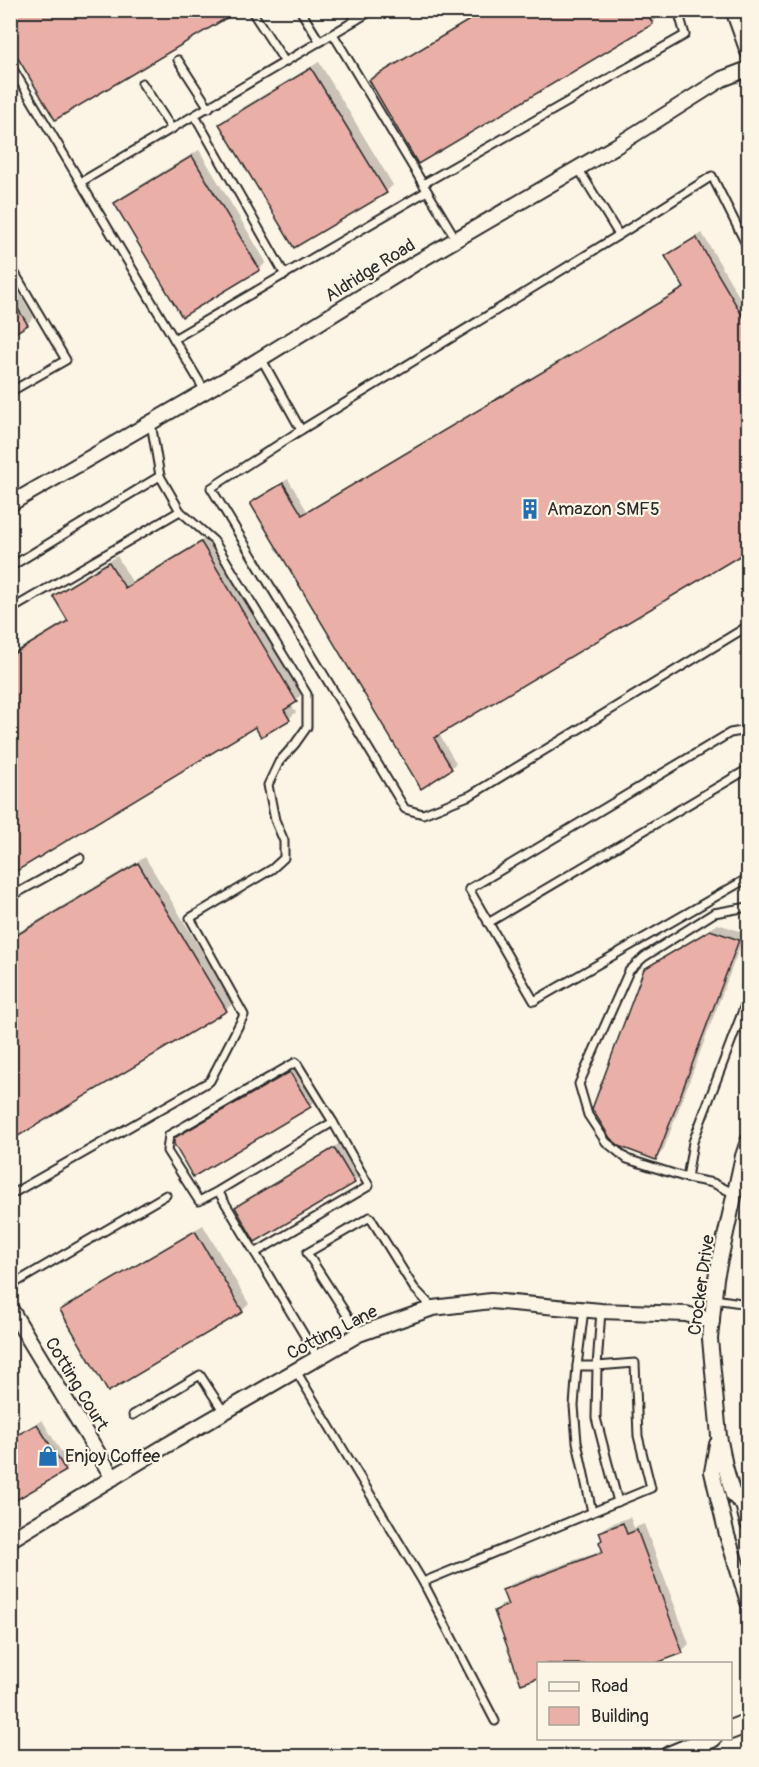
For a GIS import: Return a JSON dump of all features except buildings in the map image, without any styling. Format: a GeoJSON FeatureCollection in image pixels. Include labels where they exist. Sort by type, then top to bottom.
{"type":"FeatureCollection","features":[{"type":"Feature","properties":{"kind":"street"},"geometry":{"type":"LineString","coordinates":[[733,10],[748,52]]}},
{"type":"Feature","properties":{"kind":"street","name":"Aldridge Road"},"geometry":{"type":"LineString","coordinates":[[10,504],[205,392],[722,79],[748,69]]}},
{"type":"Feature","properties":{"kind":"street","name":"Crocker Drive"},"geometry":{"type":"LineString","coordinates":[[748,1141],[716,1278],[710,1339],[719,1436],[712,1472],[727,1535],[748,1602]]}},
{"type":"Feature","properties":{"kind":"street","name":"Cotting Lane"},"geometry":{"type":"LineString","coordinates":[[10,1540],[359,1334],[433,1308],[491,1301],[602,1311],[686,1314],[712,1321]]}},
{"type":"Feature","properties":{"kind":"street","name":"Cotting Court"},"geometry":{"type":"LineString","coordinates":[[10,1308],[113,1478]]}},
{"type":"Feature","properties":{"kind":"street","name":"Crocker Drive"},"geometry":{"type":"LineString","coordinates":[[719,1436],[730,1457],[747,1514]]}},
{"type":"Feature","properties":{"kind":"street"},"geometry":{"type":"LineString","coordinates":[[732,1730],[748,1723]]}},
{"type":"Feature","properties":{"kind":"street"},"geometry":{"type":"LineString","coordinates":[[669,1756],[707,1740]]}},
{"type":"Feature","properties":{"kind":"lane"},"geometry":{"type":"LineString","coordinates":[[300,10],[320,42]]}},
{"type":"Feature","properties":{"kind":"lane"},"geometry":{"type":"LineString","coordinates":[[350,10],[356,21]]}},
{"type":"Feature","properties":{"kind":"lane"},"geometry":{"type":"LineString","coordinates":[[81,182],[373,10]]}},
{"type":"Feature","properties":{"kind":"lane"},"geometry":{"type":"LineString","coordinates":[[174,339],[685,35],[678,10]]}},
{"type":"Feature","properties":{"kind":"lane"},"geometry":{"type":"LineString","coordinates":[[254,13],[285,62]]}},
{"type":"Feature","properties":{"kind":"lane"},"geometry":{"type":"LineString","coordinates":[[333,34],[456,239]]}},
{"type":"Feature","properties":{"kind":"lane"},"geometry":{"type":"LineString","coordinates":[[178,60],[209,108]]}},
{"type":"Feature","properties":{"kind":"lane"},"geometry":{"type":"LineString","coordinates":[[10,64],[205,392]]}},
{"type":"Feature","properties":{"kind":"lane"},"geometry":{"type":"LineString","coordinates":[[142,83],[172,129]]}},
{"type":"Feature","properties":{"kind":"lane"},"geometry":{"type":"LineString","coordinates":[[195,116],[285,275]]}},
{"type":"Feature","properties":{"kind":"lane"},"geometry":{"type":"LineString","coordinates":[[578,168],[619,235]]}},
{"type":"Feature","properties":{"kind":"lane"},"geometry":{"type":"LineString","coordinates":[[748,248],[712,176],[211,488],[405,809],[423,814],[471,795],[748,627]]}},
{"type":"Feature","properties":{"kind":"lane"},"geometry":{"type":"LineString","coordinates":[[10,265],[66,360],[10,392]]}},
{"type":"Feature","properties":{"kind":"lane"},"geometry":{"type":"LineString","coordinates":[[261,358],[302,430]]}},
{"type":"Feature","properties":{"kind":"lane"},"geometry":{"type":"LineString","coordinates":[[10,1195],[210,1081],[244,1014],[190,918],[272,869],[285,858],[284,841],[275,820],[268,785],[279,762],[307,728],[307,694],[214,541],[180,511],[160,476],[151,423]]}},
{"type":"Feature","properties":{"kind":"lane"},"geometry":{"type":"LineString","coordinates":[[10,567],[160,476]]}},
{"type":"Feature","properties":{"kind":"lane"},"geometry":{"type":"LineString","coordinates":[[10,610],[180,511]]}},
{"type":"Feature","properties":{"kind":"lane"},"geometry":{"type":"LineString","coordinates":[[748,730],[730,734],[469,889],[534,1001],[748,878]]}},
{"type":"Feature","properties":{"kind":"lane"},"geometry":{"type":"LineString","coordinates":[[488,923],[748,769]]}},
{"type":"Feature","properties":{"kind":"lane"},"geometry":{"type":"LineString","coordinates":[[10,897],[80,858]]}},
{"type":"Feature","properties":{"kind":"lane"},"geometry":{"type":"LineString","coordinates":[[735,1194],[713,1183],[687,1178],[627,1159],[606,1142],[588,1116],[579,1084],[629,971],[644,957],[714,913],[748,907]]}},
{"type":"Feature","properties":{"kind":"lane"},"geometry":{"type":"LineString","coordinates":[[687,1178],[693,1142],[748,997]]}},
{"type":"Feature","properties":{"kind":"lane"},"geometry":{"type":"LineString","coordinates":[[738,1027],[748,1031]]}},
{"type":"Feature","properties":{"kind":"lane"},"geometry":{"type":"LineString","coordinates":[[255,1254],[369,1186],[333,1122],[296,1062],[169,1136],[167,1151],[199,1202],[333,1122]]}},
{"type":"Feature","properties":{"kind":"lane"},"geometry":{"type":"LineString","coordinates":[[218,1191],[318,1358]]}},
{"type":"Feature","properties":{"kind":"lane"},"geometry":{"type":"LineString","coordinates":[[10,1286],[166,1195]]}},
{"type":"Feature","properties":{"kind":"lane"},"geometry":{"type":"LineString","coordinates":[[359,1334],[307,1253],[370,1217],[414,1288],[433,1308]]}},
{"type":"Feature","properties":{"kind":"lane"},"geometry":{"type":"LineString","coordinates":[[714,1299],[748,1304]]}},
{"type":"Feature","properties":{"kind":"lane"},"geometry":{"type":"LineString","coordinates":[[584,1309],[574,1406],[577,1442],[592,1512]]}},
{"type":"Feature","properties":{"kind":"lane"},"geometry":{"type":"LineString","coordinates":[[602,1311],[597,1366],[596,1418],[618,1502]]}},
{"type":"Feature","properties":{"kind":"lane"},"geometry":{"type":"LineString","coordinates":[[423,1582],[651,1488],[638,1436],[635,1363],[577,1366]]}},
{"type":"Feature","properties":{"kind":"lane"},"geometry":{"type":"LineString","coordinates":[[296,1371],[423,1582],[495,1721]]}},
{"type":"Feature","properties":{"kind":"lane"},"geometry":{"type":"LineString","coordinates":[[133,1415],[200,1375],[224,1412]]}},
{"type":"Feature","properties":{"kind":"place","name":"Amazon SMF5"},"geometry":{"type":"Point","coordinates":[530,509]}},
{"type":"Feature","properties":{"kind":"place","name":"Enjoy Coffee"},"geometry":{"type":"Point","coordinates":[48,1456]}}]}
